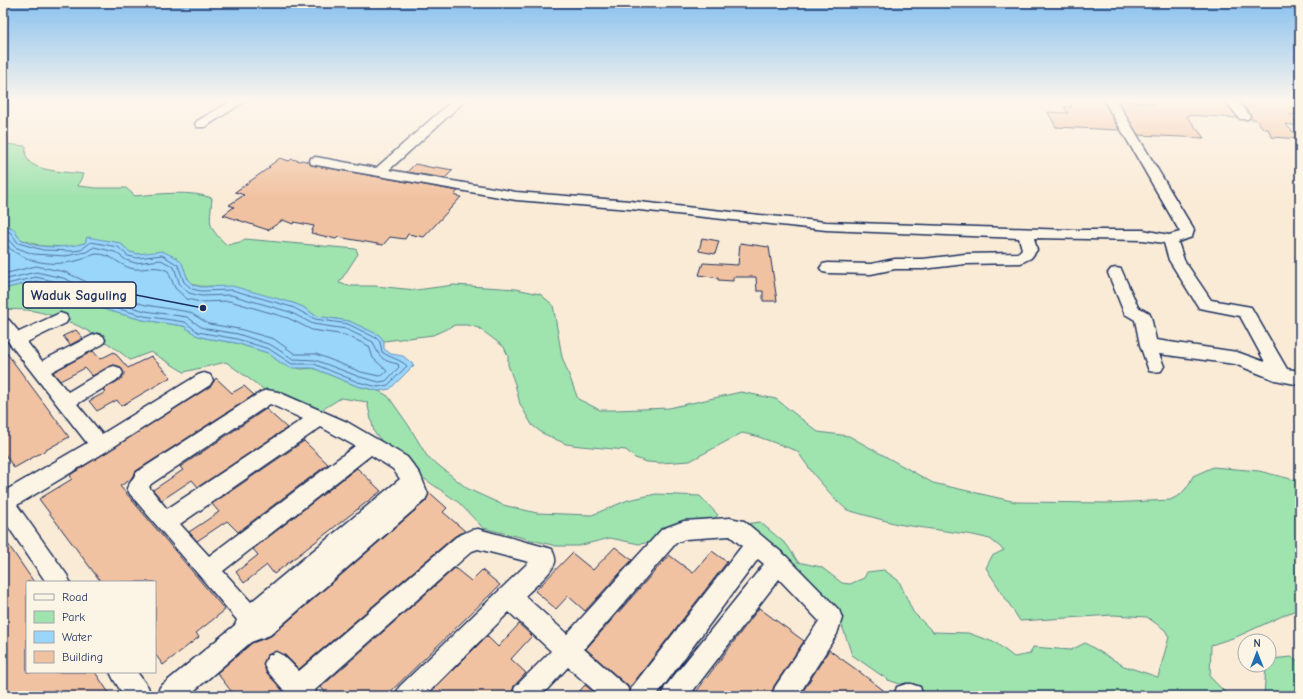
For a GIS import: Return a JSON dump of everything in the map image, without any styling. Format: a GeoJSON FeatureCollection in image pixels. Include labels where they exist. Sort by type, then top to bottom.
{"type":"FeatureCollection","features":[{"type":"Feature","properties":{"kind":"street"},"geometry":{"type":"LineString","coordinates":[[380,171],[423,133]]}},
{"type":"Feature","properties":{"kind":"street"},"geometry":{"type":"LineString","coordinates":[[316,161],[516,196],[630,205],[826,226],[1070,235],[1143,235],[1170,240],[1187,234],[1187,230],[1129,133]]}},
{"type":"Feature","properties":{"kind":"street"},"geometry":{"type":"LineString","coordinates":[[828,268],[871,269],[895,264],[923,264],[965,259],[1021,258],[1030,250],[1025,233]]}},
{"type":"Feature","properties":{"kind":"street"},"geometry":{"type":"LineString","coordinates":[[1170,240],[1177,260],[1205,304],[1241,309],[1247,312],[1281,374]]}},
{"type":"Feature","properties":{"kind":"street"},"geometry":{"type":"LineString","coordinates":[[1116,272],[1131,310],[1143,317],[1148,345],[1155,366]]}},
{"type":"Feature","properties":{"kind":"street"},"geometry":{"type":"LineString","coordinates":[[17,340],[60,319]]}},
{"type":"Feature","properties":{"kind":"street"},"geometry":{"type":"LineString","coordinates":[[3,324],[41,369],[65,402],[100,445]]}},
{"type":"Feature","properties":{"kind":"street"},"geometry":{"type":"LineString","coordinates":[[41,369],[97,340]]}},
{"type":"Feature","properties":{"kind":"street"},"geometry":{"type":"LineString","coordinates":[[1148,345],[1167,349],[1237,358],[1281,374],[1300,378]]}},
{"type":"Feature","properties":{"kind":"street"},"geometry":{"type":"LineString","coordinates":[[65,402],[114,373]]}},
{"type":"Feature","properties":{"kind":"street"},"geometry":{"type":"LineString","coordinates":[[58,581],[3,502],[100,445],[204,380]]}},
{"type":"Feature","properties":{"kind":"street"},"geometry":{"type":"LineString","coordinates":[[169,696],[252,626],[413,480],[400,463],[340,427],[272,397],[267,397],[144,478],[139,485],[138,490],[208,570],[252,626]]}},
{"type":"Feature","properties":{"kind":"street"},"geometry":{"type":"LineString","coordinates":[[165,522],[319,418]]}},
{"type":"Feature","properties":{"kind":"street"},"geometry":{"type":"LineString","coordinates":[[208,570],[370,445]]}},
{"type":"Feature","properties":{"kind":"street"},"geometry":{"type":"LineString","coordinates":[[524,696],[567,651],[669,536],[684,530],[734,527],[778,563],[831,618],[829,626],[784,696]]}},
{"type":"Feature","properties":{"kind":"street"},"geometry":{"type":"LineString","coordinates":[[276,664],[301,692],[471,540],[478,539],[544,556],[544,562],[408,696]]}},
{"type":"Feature","properties":{"kind":"street"},"geometry":{"type":"LineString","coordinates":[[641,696],[756,545]]}},
{"type":"Feature","properties":{"kind":"street"},"geometry":{"type":"LineString","coordinates":[[674,696],[778,563]]}},
{"type":"Feature","properties":{"kind":"street"},"geometry":{"type":"LineString","coordinates":[[509,597],[618,696]]}},
{"type":"Feature","properties":{"kind":"street"},"geometry":{"type":"LineString","coordinates":[[123,673],[139,696]]}},
{"type":"Feature","properties":{"kind":"street"},"geometry":{"type":"LineString","coordinates":[[906,696],[911,696]]}},
{"type":"Feature","properties":{"kind":"green space"},"geometry":{"type":"Polygon","coordinates":[[[3,144],[26,146],[27,158],[30,163],[36,166],[43,169],[83,174],[78,186],[96,188],[126,188],[135,196],[184,193],[212,198],[210,219],[212,229],[227,245],[240,242],[245,239],[356,249],[358,254],[339,283],[349,286],[375,286],[416,290],[454,285],[516,289],[540,294],[553,305],[562,357],[578,399],[600,410],[669,408],[741,392],[776,399],[818,432],[849,436],[933,483],[1016,502],[1109,503],[1170,500],[1180,495],[1188,486],[1193,476],[1213,467],[1259,471],[1295,480],[1300,478],[1300,608],[1245,633],[1237,633],[1236,637],[1211,645],[1210,677],[1229,696],[924,696],[900,684],[888,680],[852,655],[837,611],[745,524],[760,522],[787,545],[798,562],[821,567],[842,583],[850,584],[864,578],[867,572],[884,570],[899,581],[913,612],[933,632],[968,633],[996,643],[1014,657],[1030,654],[1033,647],[1071,650],[1085,643],[1124,666],[1158,677],[1169,637],[1165,630],[1147,617],[1113,615],[1020,621],[986,568],[992,556],[1004,550],[990,539],[973,535],[897,524],[847,510],[815,476],[797,451],[756,436],[742,433],[690,461],[661,463],[647,462],[635,458],[626,450],[566,444],[542,433],[532,425],[520,404],[508,365],[508,356],[504,347],[479,328],[467,325],[455,325],[433,335],[384,341],[379,335],[349,321],[316,316],[303,307],[293,303],[212,286],[194,285],[188,279],[182,263],[148,254],[130,252],[120,243],[85,243],[71,247],[41,246],[20,239],[11,227],[3,224],[3,144]]]}},
{"type":"Feature","properties":{"kind":"green space"},"geometry":{"type":"Polygon","coordinates":[[[36,281],[61,287],[84,297],[103,309],[143,320],[184,326],[196,335],[205,338],[236,343],[268,353],[282,364],[301,369],[313,368],[357,386],[379,391],[388,396],[409,426],[427,456],[468,489],[503,505],[537,513],[592,515],[628,500],[656,494],[700,496],[718,515],[699,535],[639,544],[610,538],[578,546],[556,546],[483,528],[458,502],[413,471],[391,452],[374,432],[367,402],[341,398],[310,417],[266,391],[226,362],[184,372],[151,352],[130,360],[97,336],[60,318],[34,311],[3,309],[3,289],[36,281]]]}},
{"type":"Feature","properties":{"kind":"green space"},"geometry":{"type":"Polygon","coordinates":[[[1292,657],[1300,662],[1300,696],[1264,696],[1265,673],[1277,673],[1277,658],[1292,657]]]}},
{"type":"Feature","properties":{"kind":"water"},"geometry":{"type":"Polygon","coordinates":[[[3,224],[15,230],[19,237],[26,242],[46,247],[78,245],[85,243],[87,237],[120,243],[130,252],[138,254],[162,251],[177,258],[182,263],[188,280],[193,285],[201,287],[232,286],[293,303],[303,307],[316,316],[349,321],[379,335],[384,341],[384,349],[391,354],[403,356],[414,365],[390,389],[379,391],[357,386],[313,368],[291,368],[282,364],[268,353],[236,343],[205,338],[196,335],[184,326],[143,320],[103,309],[84,297],[61,287],[36,281],[3,289],[3,224]]]}},
{"type":"Feature","properties":{"kind":"building"},"geometry":{"type":"Polygon","coordinates":[[[1137,133],[1200,133],[1204,138],[1138,135],[1137,133]]]}},
{"type":"Feature","properties":{"kind":"building"},"geometry":{"type":"Polygon","coordinates":[[[1270,133],[1294,133],[1300,139],[1272,137],[1270,133]]]}},
{"type":"Feature","properties":{"kind":"building"},"geometry":{"type":"Polygon","coordinates":[[[280,158],[289,161],[292,159],[302,160],[309,162],[311,165],[458,191],[454,195],[461,197],[424,237],[408,234],[405,239],[390,237],[383,245],[338,237],[336,239],[311,233],[314,226],[294,222],[293,224],[283,220],[268,230],[223,215],[234,207],[229,205],[244,195],[235,192],[280,158]]]}},
{"type":"Feature","properties":{"kind":"building"},"geometry":{"type":"Polygon","coordinates":[[[415,164],[453,170],[445,178],[407,172],[415,164]]]}},
{"type":"Feature","properties":{"kind":"building"},"geometry":{"type":"Polygon","coordinates":[[[702,238],[719,241],[715,254],[699,251],[702,238]]]}},
{"type":"Feature","properties":{"kind":"building"},"geometry":{"type":"Polygon","coordinates":[[[740,243],[769,247],[777,301],[763,301],[763,291],[757,291],[756,277],[733,277],[733,281],[718,280],[718,278],[699,275],[703,263],[738,265],[740,243]]]}},
{"type":"Feature","properties":{"kind":"building"},"geometry":{"type":"Polygon","coordinates":[[[76,330],[83,338],[70,345],[63,336],[76,330]]]}},
{"type":"Feature","properties":{"kind":"building"},"geometry":{"type":"Polygon","coordinates":[[[3,348],[69,437],[14,468],[3,451],[3,348]]]}},
{"type":"Feature","properties":{"kind":"building"},"geometry":{"type":"Polygon","coordinates":[[[93,351],[100,359],[114,352],[128,368],[151,356],[171,377],[121,406],[117,400],[97,411],[89,401],[106,392],[103,390],[121,379],[124,374],[121,367],[114,365],[92,376],[85,368],[60,381],[53,372],[93,351]]]}},
{"type":"Feature","properties":{"kind":"building"},"geometry":{"type":"Polygon","coordinates":[[[216,378],[232,393],[244,386],[254,395],[136,471],[130,480],[120,486],[225,610],[196,633],[199,637],[163,665],[156,655],[156,581],[100,581],[39,499],[72,479],[70,475],[211,386],[216,378]]]}},
{"type":"Feature","properties":{"kind":"building"},"geometry":{"type":"Polygon","coordinates":[[[266,409],[287,428],[198,487],[192,480],[162,500],[153,490],[183,470],[180,467],[266,409]]]}},
{"type":"Feature","properties":{"kind":"building"},"geometry":{"type":"Polygon","coordinates":[[[304,441],[328,464],[238,532],[227,521],[197,541],[189,532],[219,512],[212,504],[304,441]]]}},
{"type":"Feature","properties":{"kind":"building"},"geometry":{"type":"Polygon","coordinates":[[[357,468],[381,491],[274,574],[267,565],[244,583],[236,572],[258,555],[253,549],[357,468]]]}},
{"type":"Feature","properties":{"kind":"building"},"geometry":{"type":"Polygon","coordinates":[[[429,492],[447,508],[443,512],[465,531],[455,536],[299,669],[285,655],[277,651],[267,655],[263,665],[267,673],[285,693],[282,696],[235,696],[217,673],[252,643],[271,636],[426,501],[429,492]]]}},
{"type":"Feature","properties":{"kind":"building"},"geometry":{"type":"Polygon","coordinates":[[[3,537],[33,581],[26,581],[26,673],[96,673],[111,696],[10,696],[3,684],[3,537]]]}},
{"type":"Feature","properties":{"kind":"building"},"geometry":{"type":"Polygon","coordinates":[[[615,547],[632,560],[585,611],[568,596],[556,609],[535,591],[572,553],[593,570],[615,547]]]}},
{"type":"Feature","properties":{"kind":"building"},"geometry":{"type":"Polygon","coordinates":[[[712,551],[727,562],[631,686],[630,690],[628,686],[586,649],[669,555],[693,573],[712,551]]]}},
{"type":"Feature","properties":{"kind":"building"},"geometry":{"type":"Polygon","coordinates":[[[455,568],[471,581],[482,570],[500,585],[386,696],[328,696],[321,687],[455,568]]]}},
{"type":"Feature","properties":{"kind":"building"},"geometry":{"type":"Polygon","coordinates":[[[759,608],[804,641],[774,686],[771,696],[693,696],[759,608]]]}},
{"type":"Feature","properties":{"kind":"building"},"geometry":{"type":"Polygon","coordinates":[[[519,624],[532,636],[511,659],[526,673],[514,686],[511,696],[427,696],[487,636],[498,647],[519,624]]]}},
{"type":"Feature","properties":{"kind":"building"},"geometry":{"type":"Polygon","coordinates":[[[829,650],[857,670],[891,696],[800,696],[829,650]]]}},
{"type":"Feature","properties":{"kind":"building"},"geometry":{"type":"Polygon","coordinates":[[[585,685],[598,696],[575,696],[585,685]]]}},
{"type":"Feature","properties":{"kind":"place","name":"Waduk Saguling"},"geometry":{"type":"Point","coordinates":[203,308]}}]}
